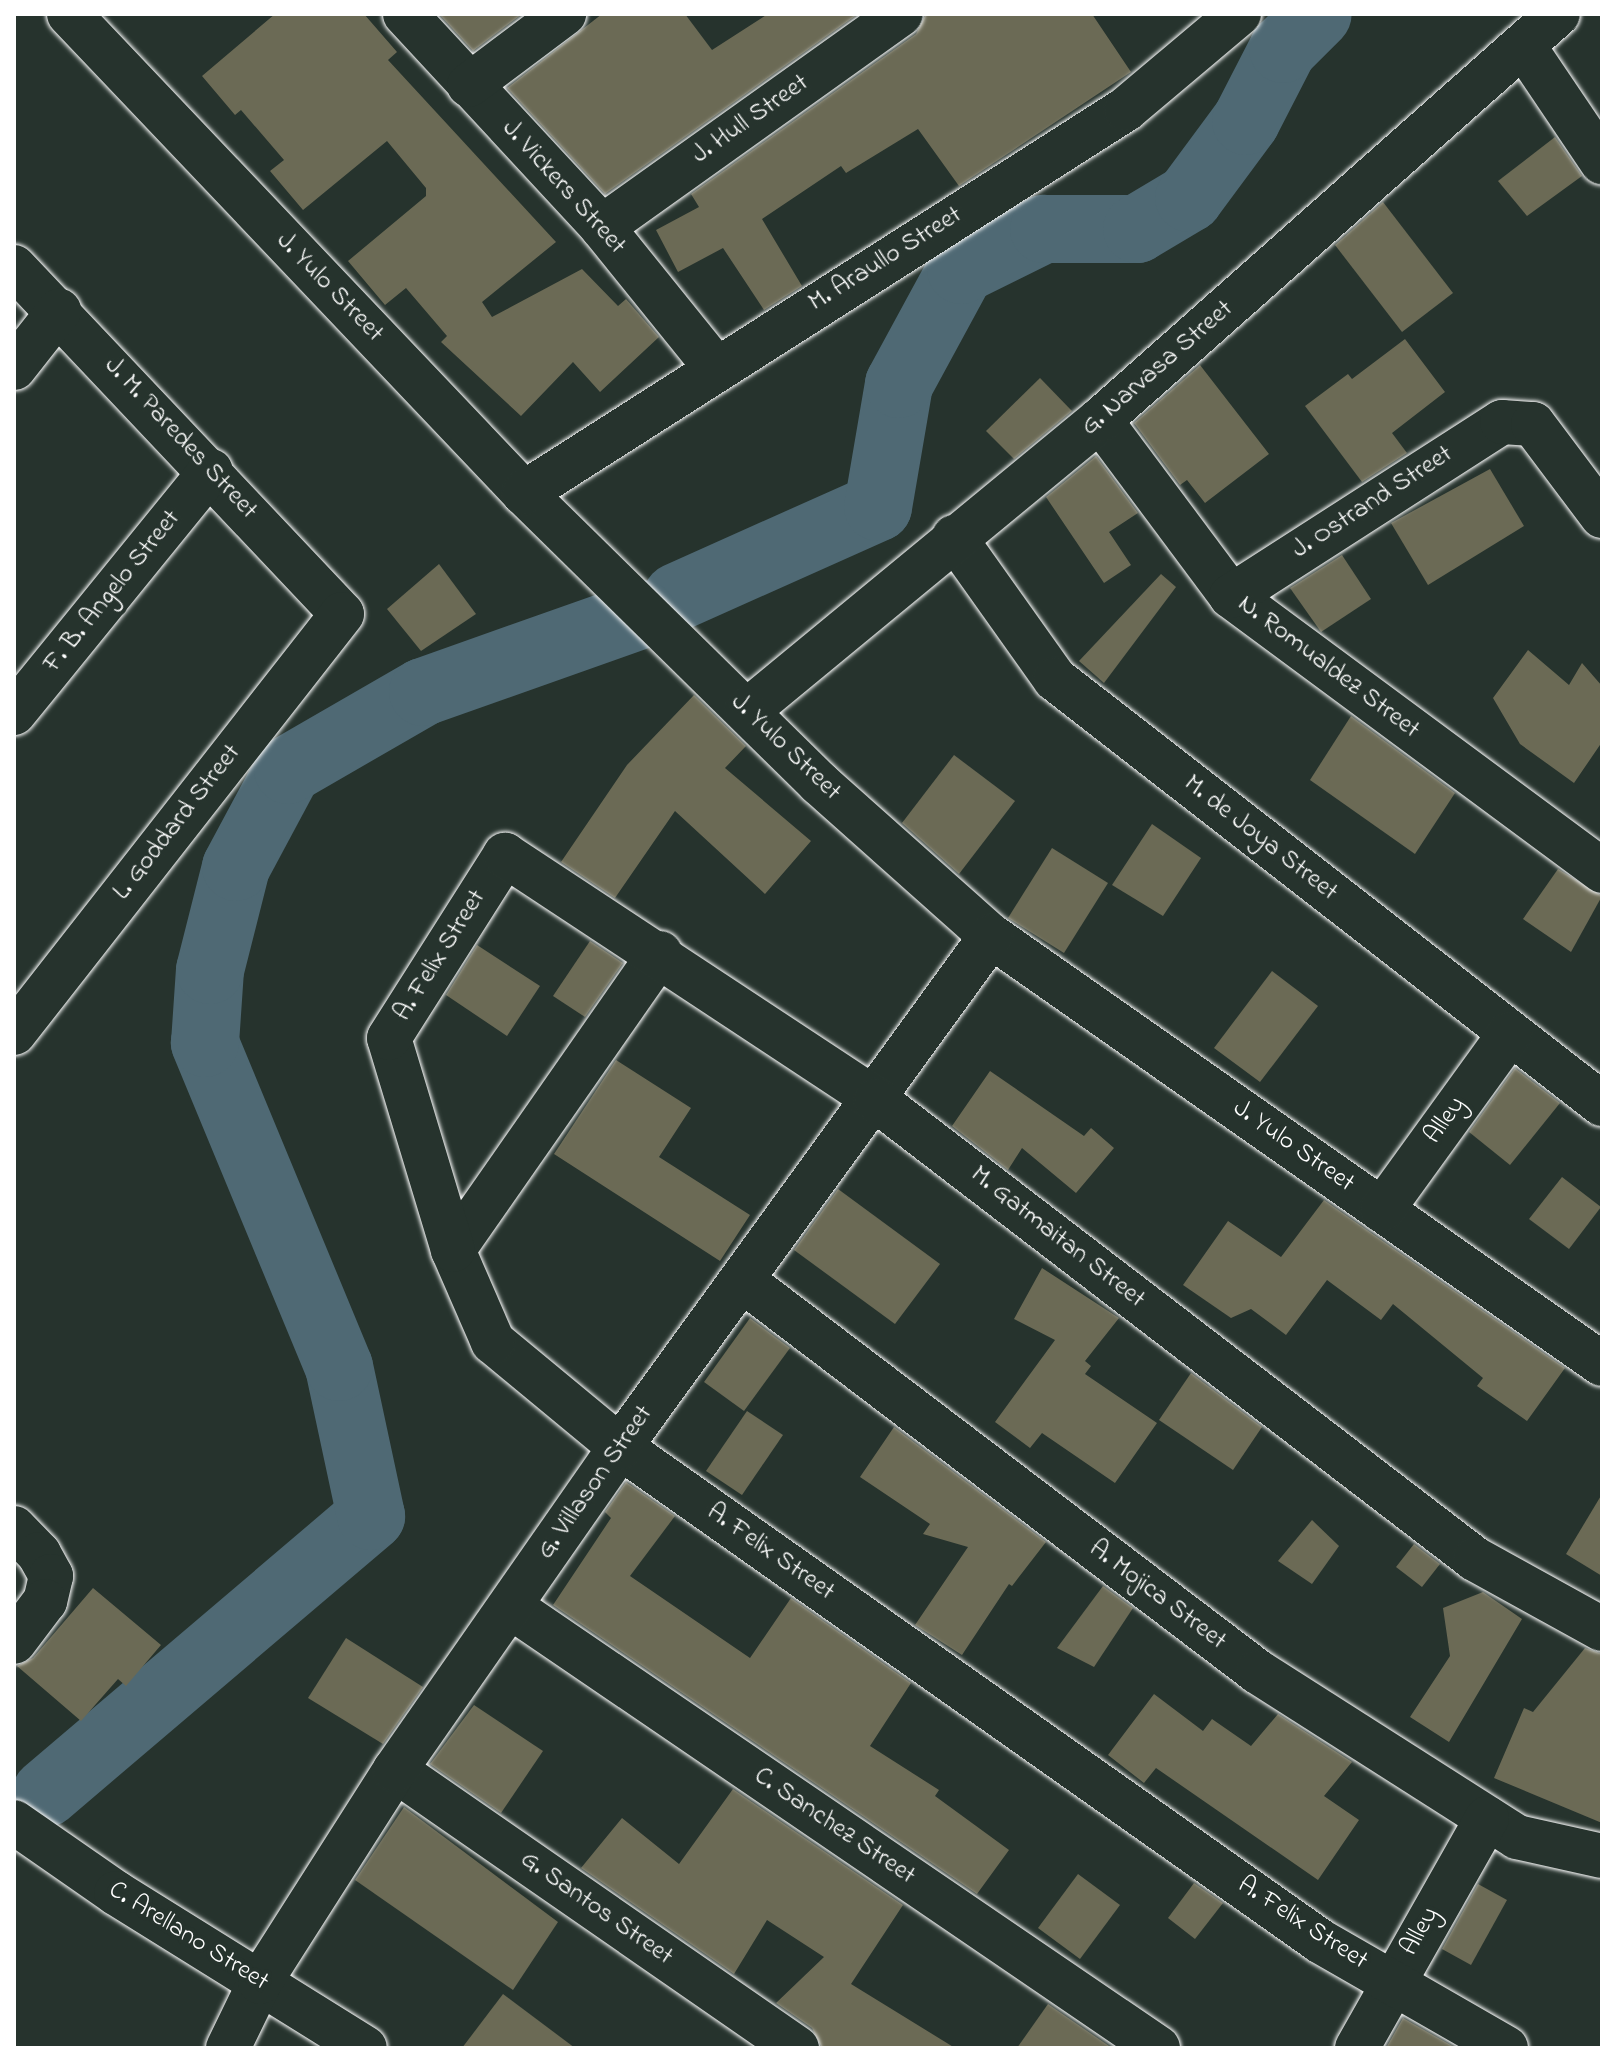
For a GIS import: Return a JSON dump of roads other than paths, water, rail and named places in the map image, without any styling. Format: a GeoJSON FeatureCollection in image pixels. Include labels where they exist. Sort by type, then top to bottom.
{"type":"FeatureCollection","features":[{"type":"Feature","properties":{"kind":"street","name":"J. Yulo Street"},"geometry":{"type":"LineString","coordinates":[[69,14],[524,493],[747,711],[991,936],[1602,1364]]}},
{"type":"Feature","properties":{"kind":"street","name":"J. Vickers Street"},"geometry":{"type":"LineString","coordinates":[[405,14],[602,227],[715,367]]}},
{"type":"Feature","properties":{"kind":"street"},"geometry":{"type":"LineString","coordinates":[[469,85],[564,14]]}},
{"type":"Feature","properties":{"kind":"street","name":"J. Hull Street"},"geometry":{"type":"LineString","coordinates":[[602,227],[901,14]]}},
{"type":"Feature","properties":{"kind":"street","name":"M. Araullo Street"},"geometry":{"type":"LineString","coordinates":[[524,493],[715,367],[1126,109],[1239,14]]}},
{"type":"Feature","properties":{"kind":"street","name":"G. Narvasa Street"},"geometry":{"type":"LineString","coordinates":[[747,711],[954,537],[1100,420],[1525,48],[1558,14]]}},
{"type":"Feature","properties":{"kind":"street"},"geometry":{"type":"LineString","coordinates":[[1525,48],[1602,162]]}},
{"type":"Feature","properties":{"kind":"street","name":"J. M. Paredes Street"},"geometry":{"type":"LineString","coordinates":[[14,267],[211,471],[342,614]]}},
{"type":"Feature","properties":{"kind":"street"},"geometry":{"type":"LineString","coordinates":[[14,368],[59,311]]}},
{"type":"Feature","properties":{"kind":"street","name":"J. Ostrand Street"},"geometry":{"type":"LineString","coordinates":[[1231,596],[1487,428],[1518,419],[1543,435],[1602,516]]}},
{"type":"Feature","properties":{"kind":"street","name":"N. Romualdez Street"},"geometry":{"type":"LineString","coordinates":[[1100,420],[1231,596],[1602,871]]}},
{"type":"Feature","properties":{"kind":"street","name":"F. B. Angelo Street"},"geometry":{"type":"LineString","coordinates":[[14,713],[211,471]]}},
{"type":"Feature","properties":{"kind":"street","name":"M. de Joya Street"},"geometry":{"type":"LineString","coordinates":[[954,537],[1055,679],[1602,1104]]}},
{"type":"Feature","properties":{"kind":"street","name":"L. Goddard Street"},"geometry":{"type":"LineString","coordinates":[[14,1033],[342,614]]}},
{"type":"Feature","properties":{"kind":"street","name":"M. Gatmaitan Street"},"geometry":{"type":"LineString","coordinates":[[505,855],[660,953],[876,1100],[1475,1559],[1602,1629]]}},
{"type":"Feature","properties":{"kind":"street","name":"A. Felix Street"},"geometry":{"type":"LineString","coordinates":[[505,855],[389,1038],[453,1250],[493,1342],[620,1447],[1320,1941],[1506,2048]]}},
{"type":"Feature","properties":{"kind":"street","name":"G. Villason Street"},"geometry":{"type":"LineString","coordinates":[[228,2048],[260,1982],[395,1770],[620,1447],[876,1100],[991,936]]}},
{"type":"Feature","properties":{"kind":"street"},"geometry":{"type":"LineString","coordinates":[[453,1250],[660,953]]}},
{"type":"Feature","properties":{"kind":"street","name":"Alley"},"geometry":{"type":"LineString","coordinates":[[1382,1210],[1510,1033]]}},
{"type":"Feature","properties":{"kind":"street","name":"A. Mojica Street"},"geometry":{"type":"LineString","coordinates":[[742,1280],[1258,1672],[1517,1837],[1602,1856]]}},
{"type":"Feature","properties":{"kind":"street"},"geometry":{"type":"LineString","coordinates":[[14,1528],[39,1554],[51,1576],[45,1601],[14,1642]]}},
{"type":"Feature","properties":{"kind":"street","name":"C. Sanchez Street"},"geometry":{"type":"LineString","coordinates":[[511,1607],[1158,2048]]}},
{"type":"Feature","properties":{"kind":"street","name":"G. Santos Street"},"geometry":{"type":"LineString","coordinates":[[395,1770],[797,2048]]}},
{"type":"Feature","properties":{"kind":"street","name":"Alley"},"geometry":{"type":"LineString","coordinates":[[1357,2048],[1487,1818]]}},
{"type":"Feature","properties":{"kind":"street","name":"C. Arellano Street"},"geometry":{"type":"LineString","coordinates":[[14,1822],[365,2048]]}},
{"type":"Feature","properties":{"kind":"waterway"},"geometry":{"type":"LineString","coordinates":[[677,597],[878,507],[899,384],[961,270],[1044,229],[1137,229],[1189,198],[1246,121],[1283,49],[1318,14]]}},
{"type":"Feature","properties":{"kind":"waterway"},"geometry":{"type":"LineString","coordinates":[[46,1793],[371,1516],[339,1367],[205,1043],[210,970],[236,867],[288,770],[423,692],[643,614]]}}]}
